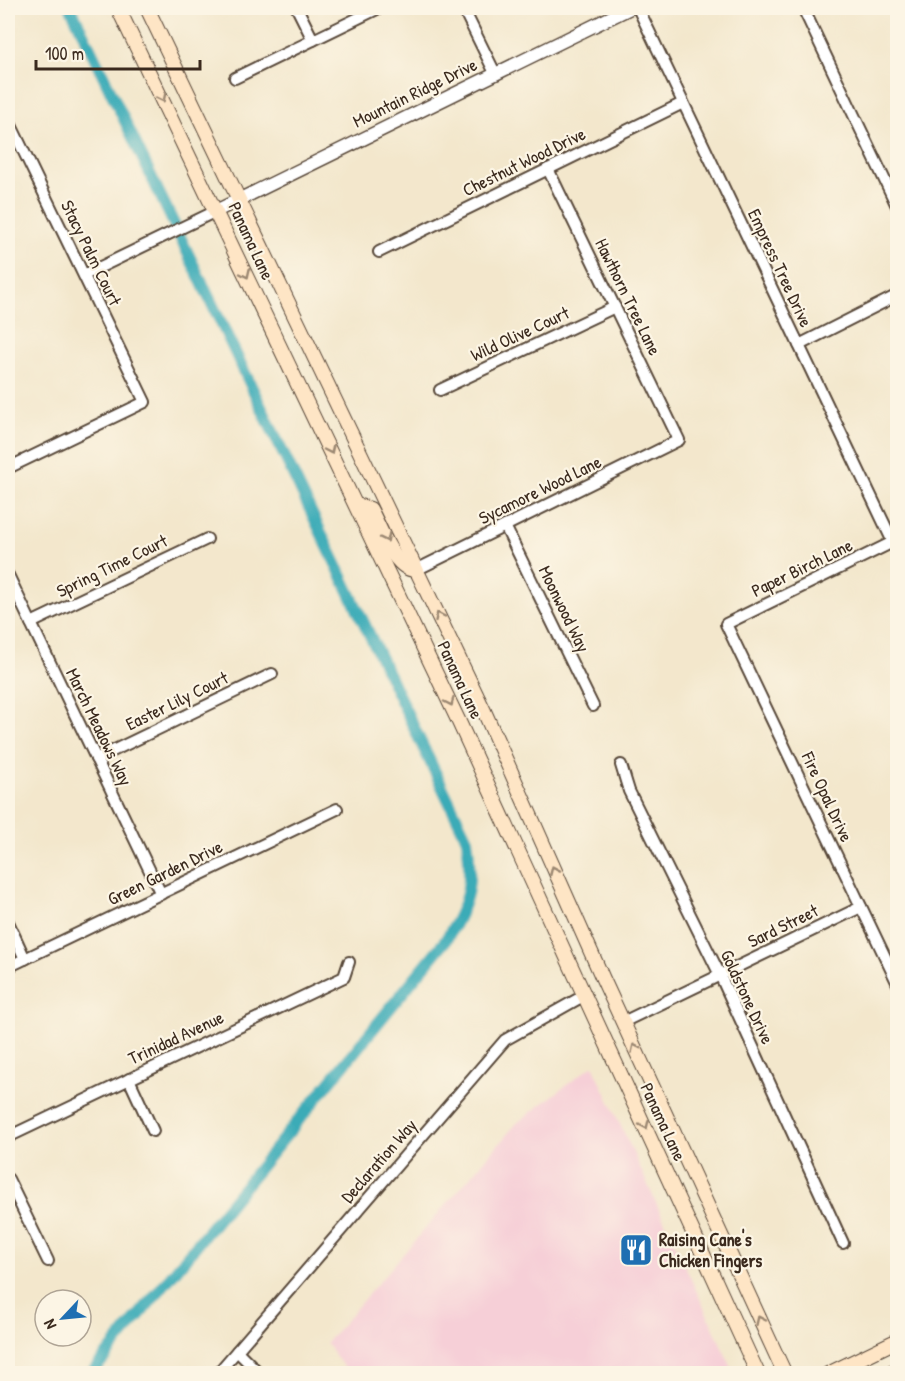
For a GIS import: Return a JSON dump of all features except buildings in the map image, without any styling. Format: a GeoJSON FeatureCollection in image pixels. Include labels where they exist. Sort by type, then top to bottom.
{"type":"FeatureCollection","features":[{"type":"Feature","properties":{"kind":"main road","name":"Panama Lane"},"geometry":{"type":"LineString","coordinates":[[118,8],[356,505],[585,995],[758,1374]]}},
{"type":"Feature","properties":{"kind":"main road","name":"Panama Lane"},"geometry":{"type":"LineString","coordinates":[[147,8],[484,711],[784,1374]]}},
{"type":"Feature","properties":{"kind":"main road"},"geometry":{"type":"LineString","coordinates":[[356,505],[370,509],[398,564],[410,570],[416,570]]}},
{"type":"Feature","properties":{"kind":"main road"},"geometry":{"type":"LineString","coordinates":[[585,995],[623,1022]]}},
{"type":"Feature","properties":{"kind":"main road"},"geometry":{"type":"LineString","coordinates":[[828,1374],[897,1340]]}},
{"type":"Feature","properties":{"kind":"main road"},"geometry":{"type":"LineString","coordinates":[[887,1374],[897,1369]]}},
{"type":"Feature","properties":{"kind":"street"},"geometry":{"type":"LineString","coordinates":[[297,8],[313,40]]}},
{"type":"Feature","properties":{"kind":"street"},"geometry":{"type":"LineString","coordinates":[[236,78],[379,8]]}},
{"type":"Feature","properties":{"kind":"street"},"geometry":{"type":"LineString","coordinates":[[463,8],[495,73]]}},
{"type":"Feature","properties":{"kind":"street","name":"Mountain Ridge Drive"},"geometry":{"type":"LineString","coordinates":[[216,211],[630,8]]}},
{"type":"Feature","properties":{"kind":"street","name":"Empress Tree Drive"},"geometry":{"type":"LineString","coordinates":[[638,8],[893,542]]}},
{"type":"Feature","properties":{"kind":"street"},"geometry":{"type":"LineString","coordinates":[[803,8],[895,196],[897,208]]}},
{"type":"Feature","properties":{"kind":"street","name":"Chestnut Wood Drive"},"geometry":{"type":"LineString","coordinates":[[379,252],[683,103]]}},
{"type":"Feature","properties":{"kind":"street","name":"Stacy Palm Court"},"geometry":{"type":"LineString","coordinates":[[8,118],[145,402],[8,468]]}},
{"type":"Feature","properties":{"kind":"street","name":"Hawthorn Tree Lane"},"geometry":{"type":"LineString","coordinates":[[548,169],[679,440]]}},
{"type":"Feature","properties":{"kind":"street"},"geometry":{"type":"LineString","coordinates":[[84,275],[216,211]]}},
{"type":"Feature","properties":{"kind":"street"},"geometry":{"type":"LineString","coordinates":[[799,345],[897,295]]}},
{"type":"Feature","properties":{"kind":"street","name":"Wild Olive Court"},"geometry":{"type":"LineString","coordinates":[[440,390],[615,307]]}},
{"type":"Feature","properties":{"kind":"street","name":"Sycamore Wood Lane"},"geometry":{"type":"LineString","coordinates":[[416,570],[679,440]]}},
{"type":"Feature","properties":{"kind":"street","name":"Moonwood Way"},"geometry":{"type":"LineString","coordinates":[[505,526],[593,706]]}},
{"type":"Feature","properties":{"kind":"street","name":"Spring Time Court"},"geometry":{"type":"LineString","coordinates":[[31,623],[207,539]]}},
{"type":"Feature","properties":{"kind":"street","name":"Paper Birch Lane"},"geometry":{"type":"LineString","coordinates":[[726,624],[893,542]]}},
{"type":"Feature","properties":{"kind":"street","name":"March Meadows Way"},"geometry":{"type":"LineString","coordinates":[[8,575],[160,894]]}},
{"type":"Feature","properties":{"kind":"street","name":"Fire Opal Drive"},"geometry":{"type":"LineString","coordinates":[[726,624],[897,984]]}},
{"type":"Feature","properties":{"kind":"street","name":"Easter Lily Court"},"geometry":{"type":"LineString","coordinates":[[96,759],[272,674]]}},
{"type":"Feature","properties":{"kind":"street","name":"Goldstone Drive"},"geometry":{"type":"LineString","coordinates":[[621,765],[629,791],[720,975],[843,1243]]}},
{"type":"Feature","properties":{"kind":"street","name":"Green Garden Drive"},"geometry":{"type":"LineString","coordinates":[[8,967],[337,809]]}},
{"type":"Feature","properties":{"kind":"street","name":"Sard Street"},"geometry":{"type":"LineString","coordinates":[[623,1022],[861,907]]}},
{"type":"Feature","properties":{"kind":"street"},"geometry":{"type":"LineString","coordinates":[[8,921],[25,959]]}},
{"type":"Feature","properties":{"kind":"street","name":"Trinidad Avenue"},"geometry":{"type":"LineString","coordinates":[[8,1137],[344,977],[349,962]]}},
{"type":"Feature","properties":{"kind":"street","name":"Declaration Way"},"geometry":{"type":"LineString","coordinates":[[217,1374],[505,1040],[585,995]]}},
{"type":"Feature","properties":{"kind":"street"},"geometry":{"type":"LineString","coordinates":[[129,1079],[153,1131]]}},
{"type":"Feature","properties":{"kind":"street"},"geometry":{"type":"LineString","coordinates":[[8,1179],[48,1261]]}},
{"type":"Feature","properties":{"kind":"street"},"geometry":{"type":"LineString","coordinates":[[237,1351],[260,1374]]}},
{"type":"Feature","properties":{"kind":"shaded area"},"geometry":{"type":"Polygon","coordinates":[[[593,1065],[734,1373],[348,1373],[326,1343],[517,1123],[593,1065]]]}},
{"type":"Feature","properties":{"kind":"waterway"},"geometry":{"type":"LineString","coordinates":[[71,8],[467,839],[469,854],[469,881],[464,904],[445,941],[91,1374]]}},
{"type":"Feature","properties":{"kind":"place","name":"Raising Cane's Chicken Fingers"},"geometry":{"type":"Point","coordinates":[636,1250]}}]}
